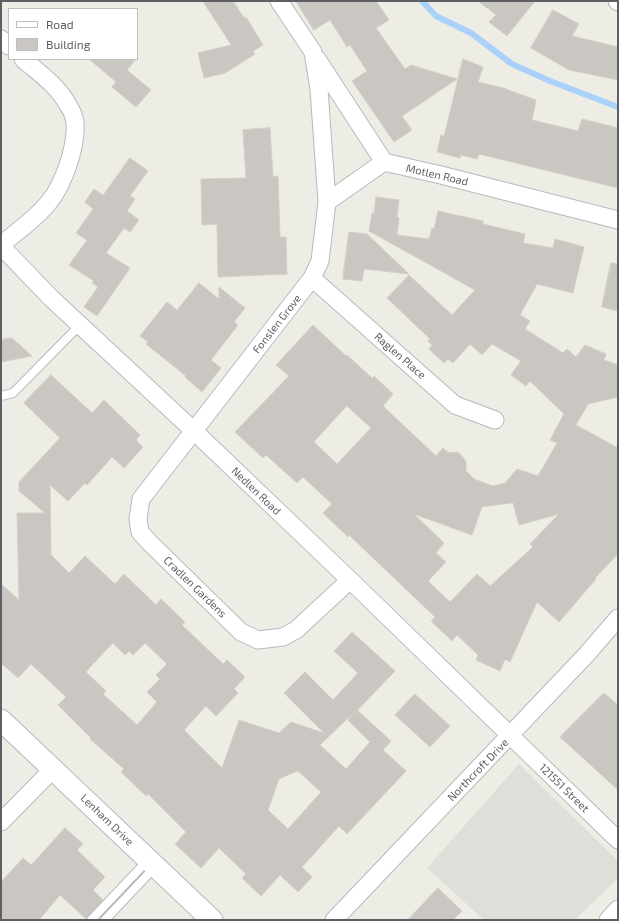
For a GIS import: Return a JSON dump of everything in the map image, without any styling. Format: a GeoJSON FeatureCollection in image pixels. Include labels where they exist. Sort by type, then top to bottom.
{"type":"FeatureCollection","features":[{"type":"Feature","properties":{"kind":"street","name":"Fonslen Grove"},"geometry":{"type":"LineString","coordinates":[[194,431],[312,278],[320,260],[327,202],[319,89],[313,52],[279,1]]}},
{"type":"Feature","properties":{"kind":"street"},"geometry":{"type":"LineString","coordinates":[[313,52],[384,162],[327,202]]}},
{"type":"Feature","properties":{"kind":"street"},"geometry":{"type":"LineString","coordinates":[[1,245],[32,219],[53,198],[63,176],[74,140],[75,120],[69,105],[59,92],[25,60]]}},
{"type":"Feature","properties":{"kind":"street","name":"Motlen Road"},"geometry":{"type":"LineString","coordinates":[[384,162],[618,220]]}},
{"type":"Feature","properties":{"kind":"street","name":"Nedlen Road"},"geometry":{"type":"LineString","coordinates":[[1,245],[46,294],[194,431],[510,736]]}},
{"type":"Feature","properties":{"kind":"street","name":"Raglen Place"},"geometry":{"type":"LineString","coordinates":[[312,278],[455,405],[495,420]]}},
{"type":"Feature","properties":{"kind":"street","name":"Cradlen Gardens"},"geometry":{"type":"LineString","coordinates":[[194,431],[141,499],[138,519],[140,532],[241,632],[258,640],[283,637],[296,630],[350,580]]}},
{"type":"Feature","properties":{"kind":"street","name":"Northcroft Drive"},"geometry":{"type":"LineString","coordinates":[[334,920],[510,736],[587,654],[618,618]]}},
{"type":"Feature","properties":{"kind":"street","name":"Lenham Drive"},"geometry":{"type":"LineString","coordinates":[[1,720],[212,920]]}},
{"type":"Feature","properties":{"kind":"street","name":"121551 Street"},"geometry":{"type":"LineString","coordinates":[[510,736],[618,840]]}},
{"type":"Feature","properties":{"kind":"street"},"geometry":{"type":"LineString","coordinates":[[1,822],[53,769]]}},
{"type":"Feature","properties":{"kind":"street"},"geometry":{"type":"LineString","coordinates":[[608,920],[618,909]]}},
{"type":"Feature","properties":{"kind":"lane"},"geometry":{"type":"LineString","coordinates":[[1,396],[13,393],[80,325]]}},
{"type":"Feature","properties":{"kind":"lane"},"geometry":{"type":"LineString","coordinates":[[91,920],[152,863]]}},
{"type":"Feature","properties":{"kind":"lane"},"geometry":{"type":"LineString","coordinates":[[105,920],[152,863]]}},
{"type":"Feature","properties":{"kind":"shaded area"},"geometry":{"type":"Polygon","coordinates":[[[519,764],[618,861],[618,878],[575,920],[484,920],[427,868],[519,764]]]}},
{"type":"Feature","properties":{"kind":"building"},"geometry":{"type":"Polygon","coordinates":[[[203,1],[233,1],[244,18],[246,17],[263,45],[253,51],[255,54],[225,73],[204,78],[198,53],[231,45],[203,1]]]}},
{"type":"Feature","properties":{"kind":"building"},"geometry":{"type":"Polygon","coordinates":[[[296,1],[376,1],[389,20],[376,28],[405,69],[411,65],[457,79],[402,116],[412,130],[394,142],[352,81],[367,71],[350,45],[347,47],[330,20],[314,30],[296,1]]]}},
{"type":"Feature","properties":{"kind":"building"},"geometry":{"type":"Polygon","coordinates":[[[478,1],[535,1],[507,36],[489,22],[496,15],[478,1]]]}},
{"type":"Feature","properties":{"kind":"building"},"geometry":{"type":"Polygon","coordinates":[[[553,10],[579,24],[572,36],[618,47],[618,80],[569,70],[531,48],[553,10]]]}},
{"type":"Feature","properties":{"kind":"building"},"geometry":{"type":"Polygon","coordinates":[[[463,59],[483,67],[478,82],[503,88],[536,100],[532,120],[578,131],[582,119],[618,128],[618,188],[479,154],[477,159],[461,155],[460,158],[437,152],[441,135],[444,136],[463,59]]]}},
{"type":"Feature","properties":{"kind":"building"},"geometry":{"type":"Polygon","coordinates":[[[90,60],[135,60],[127,70],[151,90],[136,107],[112,87],[116,82],[90,60]]]}},
{"type":"Feature","properties":{"kind":"building"},"geometry":{"type":"Polygon","coordinates":[[[270,128],[273,177],[278,176],[280,237],[286,237],[287,274],[218,277],[217,224],[202,225],[201,179],[246,178],[243,130],[270,128]]]}},
{"type":"Feature","properties":{"kind":"building"},"geometry":{"type":"Polygon","coordinates":[[[130,158],[148,171],[130,196],[135,199],[127,211],[139,220],[130,232],[124,228],[106,253],[130,268],[97,316],[84,307],[98,287],[92,283],[94,281],[69,265],[87,240],[76,233],[93,209],[85,202],[94,189],[103,195],[130,158]]]}},
{"type":"Feature","properties":{"kind":"building"},"geometry":{"type":"Polygon","coordinates":[[[376,197],[399,200],[397,235],[429,239],[432,228],[434,229],[438,211],[483,221],[483,224],[525,234],[523,243],[553,248],[555,239],[584,247],[573,293],[537,284],[520,315],[530,321],[525,329],[563,353],[567,349],[576,357],[585,345],[606,354],[604,360],[618,365],[618,397],[588,404],[576,425],[618,448],[618,554],[595,578],[596,579],[559,622],[537,602],[510,662],[505,659],[500,671],[476,660],[478,655],[457,635],[452,641],[431,621],[435,617],[349,535],[348,537],[323,513],[332,504],[303,477],[297,483],[266,455],[263,458],[235,432],[289,376],[276,365],[313,325],[346,356],[347,355],[372,378],[374,376],[393,394],[383,406],[436,456],[443,448],[449,453],[458,452],[466,461],[466,471],[474,479],[493,486],[505,483],[517,469],[538,476],[557,443],[550,440],[564,414],[530,381],[526,386],[511,375],[521,361],[492,344],[482,355],[470,344],[453,363],[448,359],[444,363],[429,349],[432,345],[428,341],[430,339],[387,298],[409,275],[452,315],[475,290],[369,231],[372,213],[374,213],[376,197]],[[347,406],[314,442],[337,464],[371,428],[347,406]],[[513,503],[482,507],[472,535],[414,514],[444,543],[436,553],[446,562],[428,581],[450,602],[477,574],[490,586],[533,547],[530,544],[559,514],[519,525],[513,503]]]}},
{"type":"Feature","properties":{"kind":"building"},"geometry":{"type":"Polygon","coordinates":[[[349,232],[367,234],[409,274],[364,269],[362,281],[343,279],[349,232]]]}},
{"type":"Feature","properties":{"kind":"building"},"geometry":{"type":"Polygon","coordinates":[[[611,263],[618,264],[618,311],[602,307],[611,263]]]}},
{"type":"Feature","properties":{"kind":"building"},"geometry":{"type":"Polygon","coordinates":[[[199,283],[219,299],[219,287],[245,308],[234,322],[238,325],[211,360],[221,368],[202,392],[185,377],[186,376],[146,344],[148,342],[140,336],[167,302],[177,310],[199,283]]]}},
{"type":"Feature","properties":{"kind":"building"},"geometry":{"type":"Polygon","coordinates":[[[12,338],[32,356],[1,362],[1,340],[12,338]]]}},
{"type":"Feature","properties":{"kind":"building"},"geometry":{"type":"Polygon","coordinates":[[[51,375],[92,413],[104,400],[140,435],[136,440],[143,447],[124,468],[112,457],[87,485],[85,483],[68,501],[50,485],[51,555],[69,573],[85,556],[115,584],[124,574],[156,605],[161,599],[185,622],[182,625],[223,664],[227,660],[245,677],[234,689],[238,693],[216,716],[206,706],[184,730],[222,768],[239,720],[279,733],[291,722],[324,733],[284,693],[305,672],[333,700],[358,673],[334,651],[352,632],[395,671],[357,710],[391,741],[383,750],[406,771],[347,834],[339,826],[302,867],[312,877],[298,892],[280,875],[261,896],[242,878],[246,874],[219,848],[201,868],[175,844],[186,832],[148,794],[146,796],[121,772],[124,769],[90,739],[91,738],[58,705],[66,697],[31,664],[18,678],[1,663],[1,584],[19,600],[17,513],[45,513],[19,491],[19,482],[60,438],[24,403],[51,375]],[[113,643],[86,672],[106,691],[103,694],[137,725],[157,702],[147,692],[160,679],[156,675],[167,664],[145,643],[133,655],[129,651],[125,655],[113,643]],[[349,717],[320,745],[346,769],[370,742],[348,720],[350,718],[349,717]],[[298,771],[279,779],[268,810],[288,829],[321,792],[298,771]]]}},
{"type":"Feature","properties":{"kind":"building"},"geometry":{"type":"Polygon","coordinates":[[[604,693],[618,705],[618,790],[560,737],[604,693]]]}},
{"type":"Feature","properties":{"kind":"building"},"geometry":{"type":"Polygon","coordinates":[[[415,694],[450,726],[430,747],[395,715],[415,694]]]}},
{"type":"Feature","properties":{"kind":"building"},"geometry":{"type":"Polygon","coordinates":[[[65,828],[83,844],[77,850],[105,877],[93,890],[103,900],[86,919],[60,895],[39,920],[1,920],[1,882],[23,858],[31,865],[65,828]]]}},
{"type":"Feature","properties":{"kind":"building"},"geometry":{"type":"Polygon","coordinates":[[[438,888],[462,911],[453,920],[408,920],[438,888]]]}},
{"type":"Feature","properties":{"kind":"waterway"},"geometry":{"type":"LineString","coordinates":[[422,1],[436,16],[471,33],[512,64],[550,81],[618,107]]}}]}
